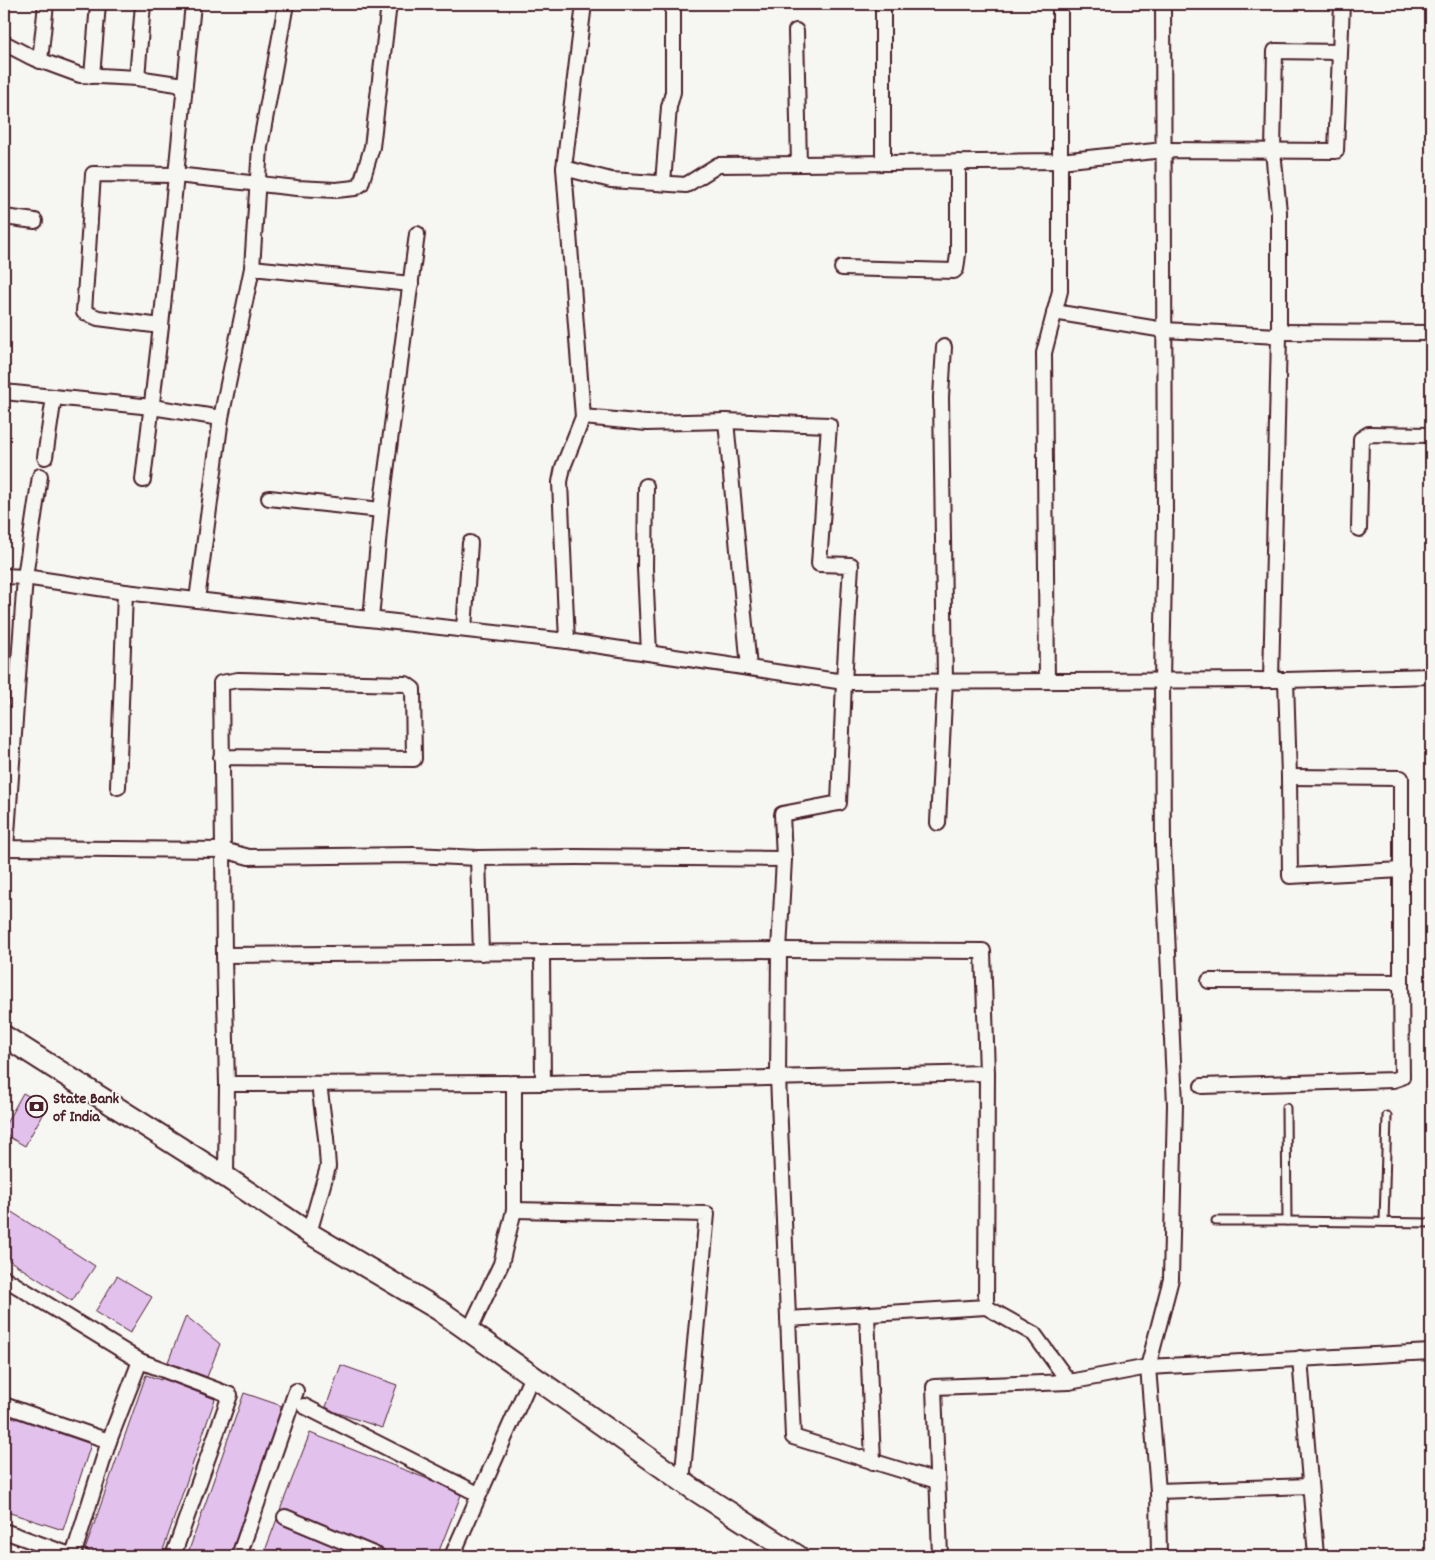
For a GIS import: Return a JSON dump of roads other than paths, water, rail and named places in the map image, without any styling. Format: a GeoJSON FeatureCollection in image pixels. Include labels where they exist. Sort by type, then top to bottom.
{"type":"FeatureCollection","features":[{"type":"Feature","properties":{"kind":"street"},"geometry":{"type":"LineString","coordinates":[[40,61],[46,4]]}},
{"type":"Feature","properties":{"kind":"street"},"geometry":{"type":"LineString","coordinates":[[92,76],[98,4]]}},
{"type":"Feature","properties":{"kind":"street"},"geometry":{"type":"LineString","coordinates":[[137,78],[144,4]]}},
{"type":"Feature","properties":{"kind":"street"},"geometry":{"type":"LineString","coordinates":[[144,480],[193,4]]}},
{"type":"Feature","properties":{"kind":"street"},"geometry":{"type":"LineString","coordinates":[[197,600],[221,418],[252,268],[260,147],[286,4]]}},
{"type":"Feature","properties":{"kind":"street"},"geometry":{"type":"LineString","coordinates":[[161,326],[98,318],[84,312],[93,174],[176,175],[336,190],[355,188],[362,184],[372,147],[389,4]]}},
{"type":"Feature","properties":{"kind":"street"},"geometry":{"type":"LineString","coordinates":[[567,641],[560,482],[582,417],[564,168],[584,4]]}},
{"type":"Feature","properties":{"kind":"street"},"geometry":{"type":"LineString","coordinates":[[663,183],[669,107],[674,92],[673,4]]}},
{"type":"Feature","properties":{"kind":"street"},"geometry":{"type":"LineString","coordinates":[[883,4],[883,163]]}},
{"type":"Feature","properties":{"kind":"street"},"geometry":{"type":"LineString","coordinates":[[1047,681],[1044,353],[1060,291],[1060,4]]}},
{"type":"Feature","properties":{"kind":"street"},"geometry":{"type":"LineString","coordinates":[[1159,1556],[1158,1491],[1148,1367],[1171,1279],[1175,1114],[1163,846],[1162,680],[1165,517],[1163,4]]}},
{"type":"Feature","properties":{"kind":"street"},"geometry":{"type":"LineString","coordinates":[[564,168],[611,180],[686,185],[718,165],[1060,161],[1164,150],[1336,151],[1342,4]]}},
{"type":"Feature","properties":{"kind":"street"},"geometry":{"type":"LineString","coordinates":[[796,31],[799,164]]}},
{"type":"Feature","properties":{"kind":"street"},"geometry":{"type":"LineString","coordinates":[[4,43],[40,61],[80,75],[137,78],[184,85]]}},
{"type":"Feature","properties":{"kind":"street"},"geometry":{"type":"LineString","coordinates":[[1271,680],[1279,212],[1273,151],[1275,51],[1340,52]]}},
{"type":"Feature","properties":{"kind":"street"},"geometry":{"type":"LineString","coordinates":[[842,268],[954,271],[958,254],[958,162]]}},
{"type":"Feature","properties":{"kind":"street"},"geometry":{"type":"LineString","coordinates":[[4,217],[35,221]]}},
{"type":"Feature","properties":{"kind":"street"},"geometry":{"type":"LineString","coordinates":[[372,619],[381,510],[417,234]]}},
{"type":"Feature","properties":{"kind":"street"},"geometry":{"type":"LineString","coordinates":[[252,268],[411,284]]}},
{"type":"Feature","properties":{"kind":"street"},"geometry":{"type":"LineString","coordinates":[[1054,312],[1164,330],[1278,334],[1431,334]]}},
{"type":"Feature","properties":{"kind":"street"},"geometry":{"type":"LineString","coordinates":[[938,823],[944,681],[941,413],[944,347]]}},
{"type":"Feature","properties":{"kind":"street"},"geometry":{"type":"LineString","coordinates":[[4,392],[152,407],[221,418]]}},
{"type":"Feature","properties":{"kind":"street"},"geometry":{"type":"LineString","coordinates":[[45,457],[54,398]]}},
{"type":"Feature","properties":{"kind":"street"},"geometry":{"type":"LineString","coordinates":[[582,417],[647,423],[726,421],[829,426],[819,564],[852,565],[844,682],[839,803],[782,814],[784,859],[779,950],[778,1077],[793,1437],[937,1481]]}},
{"type":"Feature","properties":{"kind":"street"},"geometry":{"type":"LineString","coordinates":[[726,421],[749,668]]}},
{"type":"Feature","properties":{"kind":"street"},"geometry":{"type":"LineString","coordinates":[[1359,529],[1361,439],[1369,434],[1431,435]]}},
{"type":"Feature","properties":{"kind":"street"},"geometry":{"type":"LineString","coordinates":[[40,476],[25,577],[6,848],[223,850],[249,857],[414,855],[478,858],[576,856],[784,859]]}},
{"type":"Feature","properties":{"kind":"street"},"geometry":{"type":"LineString","coordinates":[[646,486],[649,653]]}},
{"type":"Feature","properties":{"kind":"street"},"geometry":{"type":"LineString","coordinates":[[269,498],[381,510]]}},
{"type":"Feature","properties":{"kind":"street"},"geometry":{"type":"LineString","coordinates":[[464,629],[470,543]]}},
{"type":"Feature","properties":{"kind":"street"},"geometry":{"type":"LineString","coordinates":[[4,576],[25,577],[125,592],[567,641],[844,682],[1286,680],[1431,676]]}},
{"type":"Feature","properties":{"kind":"street"},"geometry":{"type":"LineString","coordinates":[[118,787],[125,592]]}},
{"type":"Feature","properties":{"kind":"street"},"geometry":{"type":"LineString","coordinates":[[221,757],[414,759],[413,689],[406,684],[238,680],[221,684],[221,757],[227,1084],[226,1177]]}},
{"type":"Feature","properties":{"kind":"street"},"geometry":{"type":"LineString","coordinates":[[1286,680],[1290,876],[1402,870]]}},
{"type":"Feature","properties":{"kind":"street"},"geometry":{"type":"LineString","coordinates":[[1202,1086],[1393,1080],[1402,1077],[1401,778],[1289,777]]}},
{"type":"Feature","properties":{"kind":"street"},"geometry":{"type":"LineString","coordinates":[[478,858],[481,953]]}},
{"type":"Feature","properties":{"kind":"street"},"geometry":{"type":"LineString","coordinates":[[224,955],[779,950],[983,951],[987,1073],[986,1307]]}},
{"type":"Feature","properties":{"kind":"street"},"geometry":{"type":"LineString","coordinates":[[542,953],[543,1083]]}},
{"type":"Feature","properties":{"kind":"street"},"geometry":{"type":"LineString","coordinates":[[1209,981],[1401,982]]}},
{"type":"Feature","properties":{"kind":"street"},"geometry":{"type":"LineString","coordinates":[[4,1036],[226,1177],[309,1233],[439,1310],[682,1482],[798,1556]]}},
{"type":"Feature","properties":{"kind":"street"},"geometry":{"type":"LineString","coordinates":[[227,1084],[543,1083],[987,1073]]}},
{"type":"Feature","properties":{"kind":"street"},"geometry":{"type":"LineString","coordinates":[[469,1331],[500,1264],[514,1210],[514,1083]]}},
{"type":"Feature","properties":{"kind":"street"},"geometry":{"type":"LineString","coordinates":[[309,1233],[328,1167],[318,1084]]}},
{"type":"Feature","properties":{"kind":"street"},"geometry":{"type":"LineString","coordinates":[[514,1210],[707,1214],[682,1482]]}},
{"type":"Feature","properties":{"kind":"street"},"geometry":{"type":"LineString","coordinates":[[4,1278],[140,1361],[230,1395],[173,1556]]}},
{"type":"Feature","properties":{"kind":"street"},"geometry":{"type":"LineString","coordinates":[[788,1319],[986,1307],[1034,1334],[1069,1382]]}},
{"type":"Feature","properties":{"kind":"street"},"geometry":{"type":"LineString","coordinates":[[866,1314],[873,1462]]}},
{"type":"Feature","properties":{"kind":"street"},"geometry":{"type":"LineString","coordinates":[[940,1556],[934,1387],[1069,1382],[1148,1367],[1431,1352]]}},
{"type":"Feature","properties":{"kind":"street"},"geometry":{"type":"LineString","coordinates":[[1300,1358],[1316,1556]]}},
{"type":"Feature","properties":{"kind":"street"},"geometry":{"type":"LineString","coordinates":[[4,1530],[74,1556],[109,1441],[140,1361]]}},
{"type":"Feature","properties":{"kind":"street"},"geometry":{"type":"LineString","coordinates":[[452,1556],[532,1376]]}},
{"type":"Feature","properties":{"kind":"street"},"geometry":{"type":"LineString","coordinates":[[239,1556],[296,1391]]}},
{"type":"Feature","properties":{"kind":"street"},"geometry":{"type":"LineString","coordinates":[[4,1405],[109,1441]]}},
{"type":"Feature","properties":{"kind":"street"},"geometry":{"type":"LineString","coordinates":[[304,1406],[478,1494]]}},
{"type":"Feature","properties":{"kind":"street"},"geometry":{"type":"LineString","coordinates":[[1158,1491],[1310,1486]]}},
{"type":"Feature","properties":{"kind":"street"},"geometry":{"type":"LineString","coordinates":[[285,1517],[378,1556]]}},
{"type":"Feature","properties":{"kind":"lane"},"geometry":{"type":"LineString","coordinates":[[1286,1108],[1287,1220]]}},
{"type":"Feature","properties":{"kind":"lane"},"geometry":{"type":"LineString","coordinates":[[1384,1222],[1387,1116]]}},
{"type":"Feature","properties":{"kind":"lane"},"geometry":{"type":"LineString","coordinates":[[1216,1221],[1287,1220],[1431,1223]]}},
{"type":"Feature","properties":{"kind":"place","name":"State Bank of India"},"geometry":{"type":"Point","coordinates":[37,1106]}}]}
